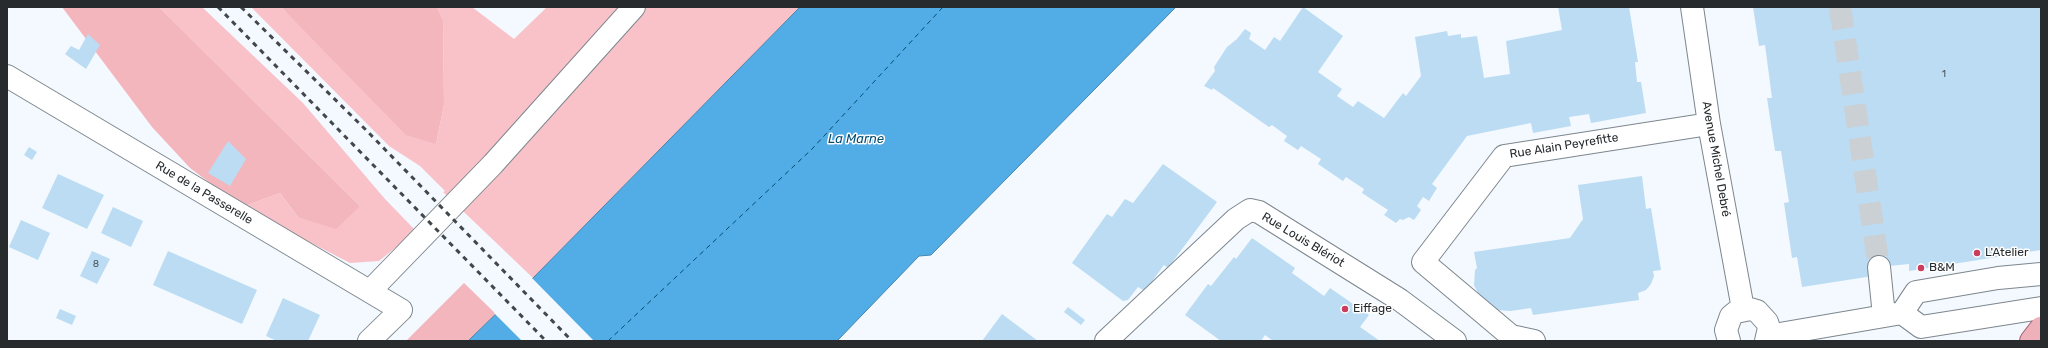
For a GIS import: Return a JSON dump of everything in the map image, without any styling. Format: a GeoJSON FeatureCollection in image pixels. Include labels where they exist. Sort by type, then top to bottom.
{"type":"FeatureCollection","features":[{"type":"Feature","properties":{"kind":"main road"},"geometry":{"type":"LineString","coordinates":[[2031,341],[2041,328]]}},
{"type":"Feature","properties":{"kind":"street"},"geometry":{"type":"LineString","coordinates":[[370,291],[493,164],[634,7]]}},
{"type":"Feature","properties":{"kind":"street","name":"Avenue Michel Debré"},"geometry":{"type":"LineString","coordinates":[[1692,7],[1709,124],[1743,309]]}},
{"type":"Feature","properties":{"kind":"street","name":"Rue de la Passerelle"},"geometry":{"type":"LineString","coordinates":[[7,76],[401,310],[369,341]]}},
{"type":"Feature","properties":{"kind":"street","name":"Rue Alain Peyrefitte"},"geometry":{"type":"LineString","coordinates":[[1534,341],[1511,336],[1423,262],[1504,156],[1709,124]]}},
{"type":"Feature","properties":{"kind":"street","name":"Rue Louis Blériot"},"geometry":{"type":"LineString","coordinates":[[1106,341],[1236,219],[1250,210],[1259,212],[1400,300],[1455,341]]}},
{"type":"Feature","properties":{"kind":"street"},"geometry":{"type":"LineString","coordinates":[[1879,267],[1893,314],[1938,333],[2041,308]]}},
{"type":"Feature","properties":{"kind":"street"},"geometry":{"type":"LineString","coordinates":[[1722,339],[1728,322],[1736,312],[1743,309],[1757,311],[1763,316],[1769,328],[1767,338],[1893,314],[1916,292],[1998,278],[2041,274]]}},
{"type":"Feature","properties":{"kind":"shaded area"},"geometry":{"type":"Polygon","coordinates":[[[62,7],[159,7],[360,206],[336,229],[298,217],[280,193],[242,207],[190,168],[152,127],[62,7]]]}},
{"type":"Feature","properties":{"kind":"shaded area"},"geometry":{"type":"Polygon","coordinates":[[[159,7],[202,7],[303,103],[385,199],[416,231],[379,261],[350,263],[242,207],[280,193],[298,217],[360,206],[159,7]]]}},
{"type":"Feature","properties":{"kind":"shaded area"},"geometry":{"type":"Polygon","coordinates":[[[251,7],[281,7],[316,41],[436,144],[444,105],[443,20],[437,7],[472,7],[514,39],[547,7],[800,7],[533,278],[443,192],[445,191],[420,166],[389,146],[251,7]]]}},
{"type":"Feature","properties":{"kind":"shaded area"},"geometry":{"type":"Polygon","coordinates":[[[281,7],[437,7],[443,20],[444,105],[436,144],[406,135],[281,7]]]}},
{"type":"Feature","properties":{"kind":"shaded area"},"geometry":{"type":"Polygon","coordinates":[[[464,283],[496,314],[468,341],[406,341],[464,283]]]}},
{"type":"Feature","properties":{"kind":"water","name":"La Marne"},"geometry":{"type":"Polygon","coordinates":[[[800,7],[1176,7],[931,255],[919,256],[837,341],[468,341],[533,278],[800,7]]]}},
{"type":"Feature","properties":{"kind":"pier"},"geometry":{"type":"Polygon","coordinates":[[[531,277],[594,341],[522,341],[494,313],[531,277]]]}},
{"type":"Feature","properties":{"kind":"building"},"geometry":{"type":"Polygon","coordinates":[[[1303,7],[1343,36],[1318,72],[1342,89],[1337,96],[1353,107],[1358,101],[1384,118],[1403,93],[1406,96],[1421,76],[1415,37],[1447,31],[1448,36],[1461,34],[1461,38],[1477,36],[1484,78],[1510,74],[1506,41],[1562,30],[1558,7],[1629,7],[1638,62],[1635,62],[1637,82],[1641,82],[1646,113],[1591,123],[1589,114],[1569,117],[1571,126],[1533,133],[1531,123],[1467,136],[1432,184],[1437,188],[1429,201],[1423,197],[1417,206],[1421,210],[1414,220],[1409,217],[1403,220],[1400,219],[1396,223],[1384,215],[1388,210],[1362,193],[1364,189],[1346,177],[1343,181],[1318,164],[1321,159],[1301,146],[1298,150],[1284,141],[1287,136],[1272,125],[1269,127],[1213,88],[1212,90],[1204,86],[1215,71],[1214,67],[1227,47],[1237,39],[1245,29],[1251,33],[1249,39],[1265,50],[1274,37],[1280,41],[1303,7]]]}},
{"type":"Feature","properties":{"kind":"building"},"geometry":{"type":"Polygon","coordinates":[[[1753,7],[2041,7],[2041,250],[1909,271],[1909,264],[1879,267],[1873,276],[1802,287],[1797,257],[1792,258],[1784,203],[1789,202],[1781,151],[1775,151],[1767,98],[1772,98],[1765,45],[1759,46],[1753,7]]]}},
{"type":"Feature","properties":{"kind":"building"},"geometry":{"type":"Polygon","coordinates":[[[88,34],[100,45],[86,69],[65,54],[71,46],[79,50],[88,34]]]}},
{"type":"Feature","properties":{"kind":"building"},"geometry":{"type":"Polygon","coordinates":[[[228,141],[246,159],[230,186],[208,173],[228,141]]]}},
{"type":"Feature","properties":{"kind":"building"},"geometry":{"type":"Polygon","coordinates":[[[29,147],[37,152],[32,160],[24,155],[29,147]]]}},
{"type":"Feature","properties":{"kind":"building"},"geometry":{"type":"Polygon","coordinates":[[[1163,164],[1217,202],[1168,268],[1164,265],[1145,291],[1138,287],[1128,300],[1123,301],[1072,263],[1107,214],[1112,217],[1125,199],[1133,203],[1163,164]]]}},
{"type":"Feature","properties":{"kind":"building"},"geometry":{"type":"Polygon","coordinates":[[[58,174],[104,195],[87,229],[42,208],[58,174]]]}},
{"type":"Feature","properties":{"kind":"building"},"geometry":{"type":"Polygon","coordinates":[[[1642,176],[1646,209],[1651,208],[1661,270],[1653,271],[1654,276],[1651,284],[1646,290],[1638,293],[1639,300],[1533,315],[1531,308],[1511,311],[1497,310],[1482,301],[1474,285],[1475,270],[1477,268],[1474,252],[1570,238],[1583,219],[1578,185],[1642,176]]]}},
{"type":"Feature","properties":{"kind":"building"},"geometry":{"type":"Polygon","coordinates":[[[113,207],[143,221],[131,247],[101,233],[113,207]]]}},
{"type":"Feature","properties":{"kind":"building"},"geometry":{"type":"Polygon","coordinates":[[[21,220],[50,233],[38,260],[9,247],[21,220]]]}},
{"type":"Feature","properties":{"kind":"building"},"geometry":{"type":"Polygon","coordinates":[[[1252,238],[1295,268],[1292,273],[1324,296],[1330,288],[1369,315],[1360,327],[1380,341],[1273,341],[1265,335],[1261,341],[1221,341],[1185,315],[1208,284],[1211,286],[1234,257],[1236,259],[1252,238]]]}},
{"type":"Feature","properties":{"kind":"building"},"geometry":{"type":"Polygon","coordinates":[[[92,251],[110,259],[97,284],[80,276],[92,251]]]}},
{"type":"Feature","properties":{"kind":"building"},"geometry":{"type":"Polygon","coordinates":[[[168,251],[257,290],[242,324],[153,285],[168,251]]]}},
{"type":"Feature","properties":{"kind":"building"},"geometry":{"type":"Polygon","coordinates":[[[283,298],[320,315],[308,341],[277,341],[266,336],[283,298]]]}},
{"type":"Feature","properties":{"kind":"building"},"geometry":{"type":"Polygon","coordinates":[[[1068,307],[1085,320],[1081,325],[1064,312],[1068,307]]]}},
{"type":"Feature","properties":{"kind":"building"},"geometry":{"type":"Polygon","coordinates":[[[60,309],[76,316],[72,325],[56,318],[60,309]]]}},
{"type":"Feature","properties":{"kind":"building"},"geometry":{"type":"Polygon","coordinates":[[[1002,314],[1038,341],[982,341],[1002,314]]]}},
{"type":"Feature","properties":{"kind":"ferry route"},"geometry":{"type":"LineString","coordinates":[[608,341],[812,149],[943,7]]}},
{"type":"Feature","properties":{"kind":"tunnel"},"geometry":{"type":"LineString","coordinates":[[1840,7],[1879,267]]}},
{"type":"Feature","properties":{"kind":"railway"},"geometry":{"type":"LineString","coordinates":[[218,7],[546,341]]}},
{"type":"Feature","properties":{"kind":"railway"},"geometry":{"type":"LineString","coordinates":[[241,7],[366,130],[572,341]]}},
{"type":"Feature","properties":{"kind":"place","name":"L'Atelier"},"geometry":{"type":"Point","coordinates":[1977,253]}},
{"type":"Feature","properties":{"kind":"place","name":"B&M"},"geometry":{"type":"Point","coordinates":[1921,268]}},
{"type":"Feature","properties":{"kind":"place","name":"Eiffage"},"geometry":{"type":"Point","coordinates":[1345,309]}}]}
